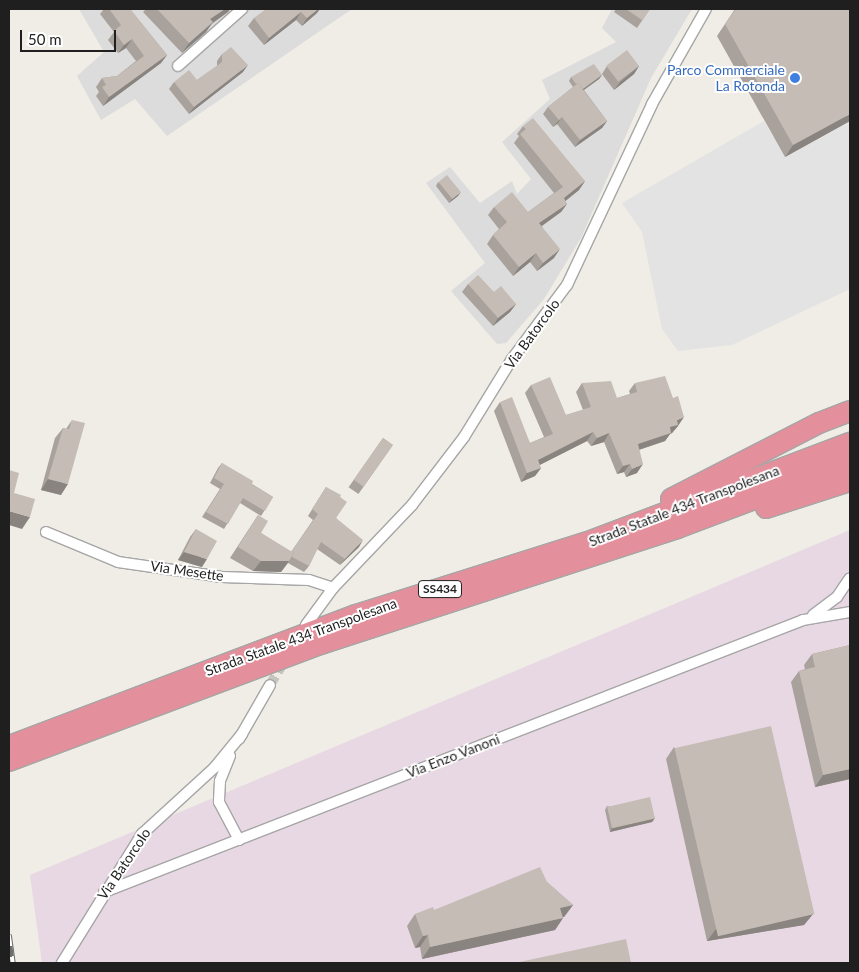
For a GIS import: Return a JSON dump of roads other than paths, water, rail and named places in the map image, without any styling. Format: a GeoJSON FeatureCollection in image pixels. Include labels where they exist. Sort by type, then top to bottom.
{"type":"FeatureCollection","features":[{"type":"Feature","properties":{"kind":"highway"},"geometry":{"type":"LineString","coordinates":[[585,544],[819,423],[850,411]]}},
{"type":"Feature","properties":{"kind":"highway","name":"Strada Statale 434 Transpolesana"},"geometry":{"type":"LineString","coordinates":[[9,761],[32,745],[356,615],[585,544],[850,444]]}},
{"type":"Feature","properties":{"kind":"highway","name":"Strada Statale 434 Transpolesana"},"geometry":{"type":"LineString","coordinates":[[9,746],[32,745],[321,644],[677,528],[850,463]]}},
{"type":"Feature","properties":{"kind":"highway"},"geometry":{"type":"LineString","coordinates":[[677,528],[697,531],[850,481]]}},
{"type":"Feature","properties":{"kind":"street"},"geometry":{"type":"LineString","coordinates":[[178,66],[242,9]]}},
{"type":"Feature","properties":{"kind":"street","name":"Via Batorcolo"},"geometry":{"type":"LineString","coordinates":[[306,625],[333,588],[412,505],[464,437],[512,359],[567,285],[652,104],[706,9]]}},
{"type":"Feature","properties":{"kind":"street","name":"Via Mesette"},"geometry":{"type":"LineString","coordinates":[[46,532],[118,562],[222,577],[309,580],[333,588]]}},
{"type":"Feature","properties":{"kind":"street","name":"Via Enzo Vanoni"},"geometry":{"type":"LineString","coordinates":[[850,577],[850,590]]}},
{"type":"Feature","properties":{"kind":"street","name":"Via Enzo Vanoni"},"geometry":{"type":"LineString","coordinates":[[803,620],[837,597],[850,577]]}},
{"type":"Feature","properties":{"kind":"street","name":"Via Enzo Vanoni"},"geometry":{"type":"LineString","coordinates":[[104,892],[803,620],[850,612]]}},
{"type":"Feature","properties":{"kind":"street","name":"Via Batorcolo"},"geometry":{"type":"LineString","coordinates":[[239,840],[221,809],[219,789],[227,761],[270,685]]}},
{"type":"Feature","properties":{"kind":"street","name":"Via Batorcolo"},"geometry":{"type":"LineString","coordinates":[[62,963],[104,892],[142,834],[215,767],[242,734]]}},
{"type":"Feature","properties":{"kind":"tunnel"},"geometry":{"type":"LineString","coordinates":[[270,685],[285,660]]}},
{"type":"Feature","properties":{"kind":"railway"},"geometry":{"type":"LineString","coordinates":[[9,935],[13,963]]}},
{"type":"Feature","properties":{"kind":"place","name":"Parco Commerciale La Rotonda"},"geometry":{"type":"Point","coordinates":[795,78]}}]}
